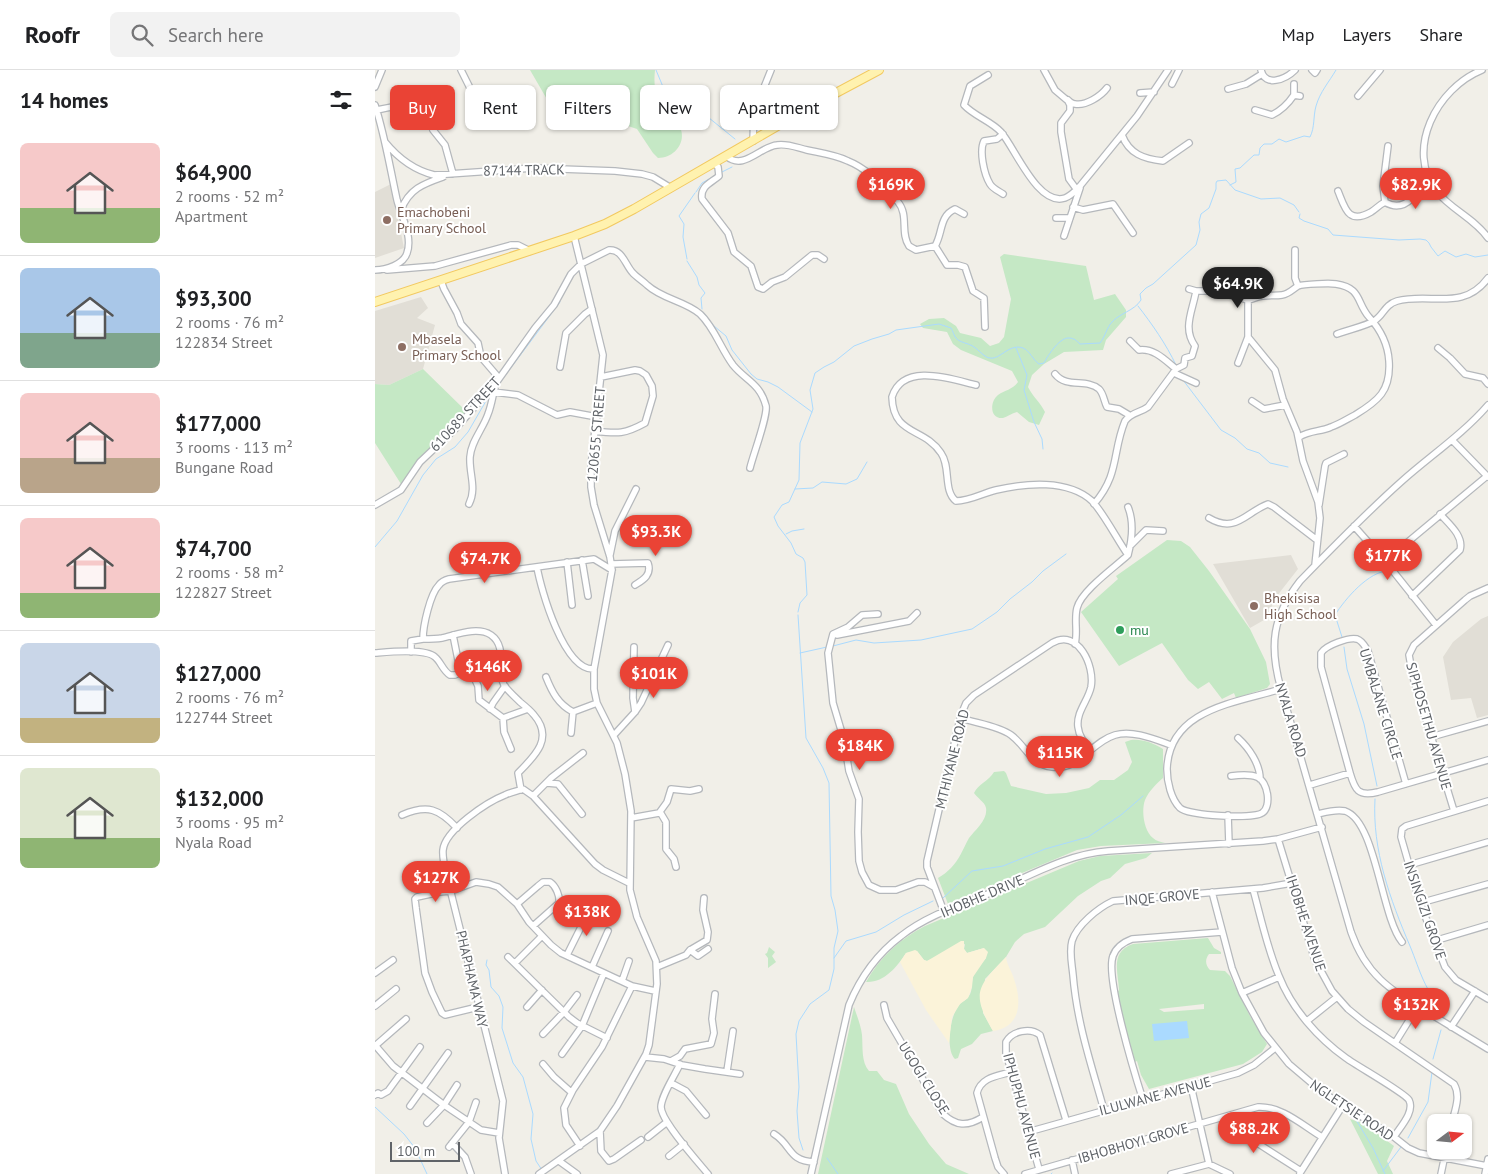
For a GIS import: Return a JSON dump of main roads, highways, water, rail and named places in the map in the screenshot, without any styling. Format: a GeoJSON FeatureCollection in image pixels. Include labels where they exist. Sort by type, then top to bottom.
{"type":"FeatureCollection","features":[{"type":"Feature","properties":{"kind":"main road"},"geometry":{"type":"LineString","coordinates":[[375,302],[574,236],[622,216],[716,165],[819,102],[879,70]]}},
{"type":"Feature","properties":{"kind":"water"},"geometry":{"type":"Polygon","coordinates":[[[1187,1021],[1189,1038],[1154,1041],[1152,1024],[1187,1021]]]}},
{"type":"Feature","properties":{"kind":"waterway"},"geometry":{"type":"LineString","coordinates":[[656,70],[666,94],[678,102],[698,109],[735,139]]}},
{"type":"Feature","properties":{"kind":"waterway"},"geometry":{"type":"LineString","coordinates":[[1230,185],[1236,182],[1235,169],[1240,168],[1254,155],[1259,155],[1260,148],[1264,144],[1272,144],[1279,139],[1286,142],[1304,136],[1310,137],[1318,101],[1336,70]]}},
{"type":"Feature","properties":{"kind":"waterway"},"geometry":{"type":"LineString","coordinates":[[722,172],[732,167]]}},
{"type":"Feature","properties":{"kind":"waterway"},"geometry":{"type":"LineString","coordinates":[[696,192],[702,183],[716,175]]}},
{"type":"Feature","properties":{"kind":"waterway"},"geometry":{"type":"LineString","coordinates":[[798,612],[800,603],[807,595],[805,562],[803,558],[796,554],[774,517],[782,505],[789,502],[799,480],[800,443],[813,409],[810,390],[815,373],[834,362],[854,346],[896,330],[939,324],[951,328],[958,340],[976,348],[988,358],[997,357],[1009,349],[1018,347],[1030,353],[1039,364],[1044,363],[1055,347],[1066,338],[1077,341],[1080,344],[1100,343],[1112,322],[1138,304],[1141,300],[1140,294],[1196,245],[1200,230],[1201,214],[1209,208],[1217,181],[1226,180],[1235,190],[1261,199],[1280,198],[1294,205],[1299,212]]}},
{"type":"Feature","properties":{"kind":"waterway"},"geometry":{"type":"LineString","coordinates":[[687,259],[683,237],[684,224],[679,216],[695,193]]}},
{"type":"Feature","properties":{"kind":"waterway"},"geometry":{"type":"LineString","coordinates":[[1300,214],[1299,218],[1328,229],[1333,235],[1426,240],[1438,256],[1445,251],[1456,257],[1466,254],[1475,257],[1488,255]]}},
{"type":"Feature","properties":{"kind":"waterway"},"geometry":{"type":"LineString","coordinates":[[687,261],[705,293],[701,298],[702,309]]}},
{"type":"Feature","properties":{"kind":"waterway"},"geometry":{"type":"LineString","coordinates":[[498,385],[560,302]]}},
{"type":"Feature","properties":{"kind":"waterway"},"geometry":{"type":"LineString","coordinates":[[1138,306],[1159,334],[1176,365]]}},
{"type":"Feature","properties":{"kind":"waterway"},"geometry":{"type":"LineString","coordinates":[[703,312],[714,326],[726,336],[732,350],[751,374],[757,379],[778,387],[812,412]]}},
{"type":"Feature","properties":{"kind":"waterway"},"geometry":{"type":"LineString","coordinates":[[1016,348],[1027,375],[1024,390],[1034,422],[1042,439],[1043,449]]}},
{"type":"Feature","properties":{"kind":"waterway"},"geometry":{"type":"LineString","coordinates":[[1183,380],[1221,430],[1235,438],[1247,449],[1259,453],[1270,463],[1288,467]]}},
{"type":"Feature","properties":{"kind":"waterway"},"geometry":{"type":"LineString","coordinates":[[375,547],[397,521],[423,475],[436,459],[455,447],[468,432],[490,394]]}},
{"type":"Feature","properties":{"kind":"waterway"},"geometry":{"type":"LineString","coordinates":[[795,489],[813,488],[822,482],[846,484],[857,479],[867,462]]}},
{"type":"Feature","properties":{"kind":"waterway"},"geometry":{"type":"LineString","coordinates":[[786,534],[804,529]]}},
{"type":"Feature","properties":{"kind":"waterway"},"geometry":{"type":"LineString","coordinates":[[833,646],[856,640],[874,643],[921,640],[972,629],[997,612],[1043,571],[1066,554]]}},
{"type":"Feature","properties":{"kind":"waterway"},"geometry":{"type":"LineString","coordinates":[[1395,568],[1403,567],[1421,555]]}},
{"type":"Feature","properties":{"kind":"waterway"},"geometry":{"type":"LineString","coordinates":[[1342,637],[1335,615],[1339,609],[1358,587],[1373,576],[1388,571]]}},
{"type":"Feature","properties":{"kind":"waterway"},"geometry":{"type":"LineString","coordinates":[[798,615],[806,738],[829,783],[831,896],[838,931],[834,948],[834,969],[829,990],[810,1004],[799,1021],[796,1034],[799,1087],[797,1111],[799,1138],[803,1150]]}},
{"type":"Feature","properties":{"kind":"waterway"},"geometry":{"type":"LineString","coordinates":[[800,653],[827,647]]}},
{"type":"Feature","properties":{"kind":"waterway"},"geometry":{"type":"LineString","coordinates":[[1344,647],[1347,669],[1364,724],[1377,786]]}},
{"type":"Feature","properties":{"kind":"waterway"},"geometry":{"type":"LineString","coordinates":[[943,898],[972,871],[1003,866],[1045,849],[1088,837],[1121,815],[1143,796]]}},
{"type":"Feature","properties":{"kind":"waterway"},"geometry":{"type":"LineString","coordinates":[[1375,799],[1376,837],[1389,892],[1424,981],[1432,996],[1445,1012],[1444,1017]]}},
{"type":"Feature","properties":{"kind":"waterway"},"geometry":{"type":"LineString","coordinates":[[834,958],[846,941],[876,932],[904,915],[933,901]]}},
{"type":"Feature","properties":{"kind":"waterway"},"geometry":{"type":"LineString","coordinates":[[487,960],[486,965],[489,970],[491,987],[499,996],[503,1007],[502,1028],[513,1063],[523,1077],[533,1114],[531,1139],[536,1161],[542,1170]]}},
{"type":"Feature","properties":{"kind":"waterway"},"geometry":{"type":"LineString","coordinates":[[1433,1059],[1441,1030]]}},
{"type":"Feature","properties":{"kind":"waterway"},"geometry":{"type":"LineString","coordinates":[[1408,1138],[1428,1102],[1432,1072]]}},
{"type":"Feature","properties":{"kind":"waterway"},"geometry":{"type":"LineString","coordinates":[[375,1107],[404,1134],[415,1148],[427,1174]]}},
{"type":"Feature","properties":{"kind":"waterway"},"geometry":{"type":"LineString","coordinates":[[1355,1118],[1373,1148],[1385,1174]]}},
{"type":"Feature","properties":{"kind":"waterway"},"geometry":{"type":"LineString","coordinates":[[1383,1171],[1401,1147]]}},
{"type":"Feature","properties":{"kind":"waterway"},"geometry":{"type":"LineString","coordinates":[[827,1158],[838,1174]]}},
{"type":"Feature","properties":{"kind":"place","name":"Emachobeni Primary School"},"geometry":{"type":"Point","coordinates":[387,220]}},
{"type":"Feature","properties":{"kind":"place","name":"Mbasela Primary School"},"geometry":{"type":"Point","coordinates":[402,347]}},
{"type":"Feature","properties":{"kind":"place","name":"Bhekisisa High School"},"geometry":{"type":"Point","coordinates":[1254,606]}},
{"type":"Feature","properties":{"kind":"place","name":"mu"},"geometry":{"type":"Point","coordinates":[1120,630]}}]}
